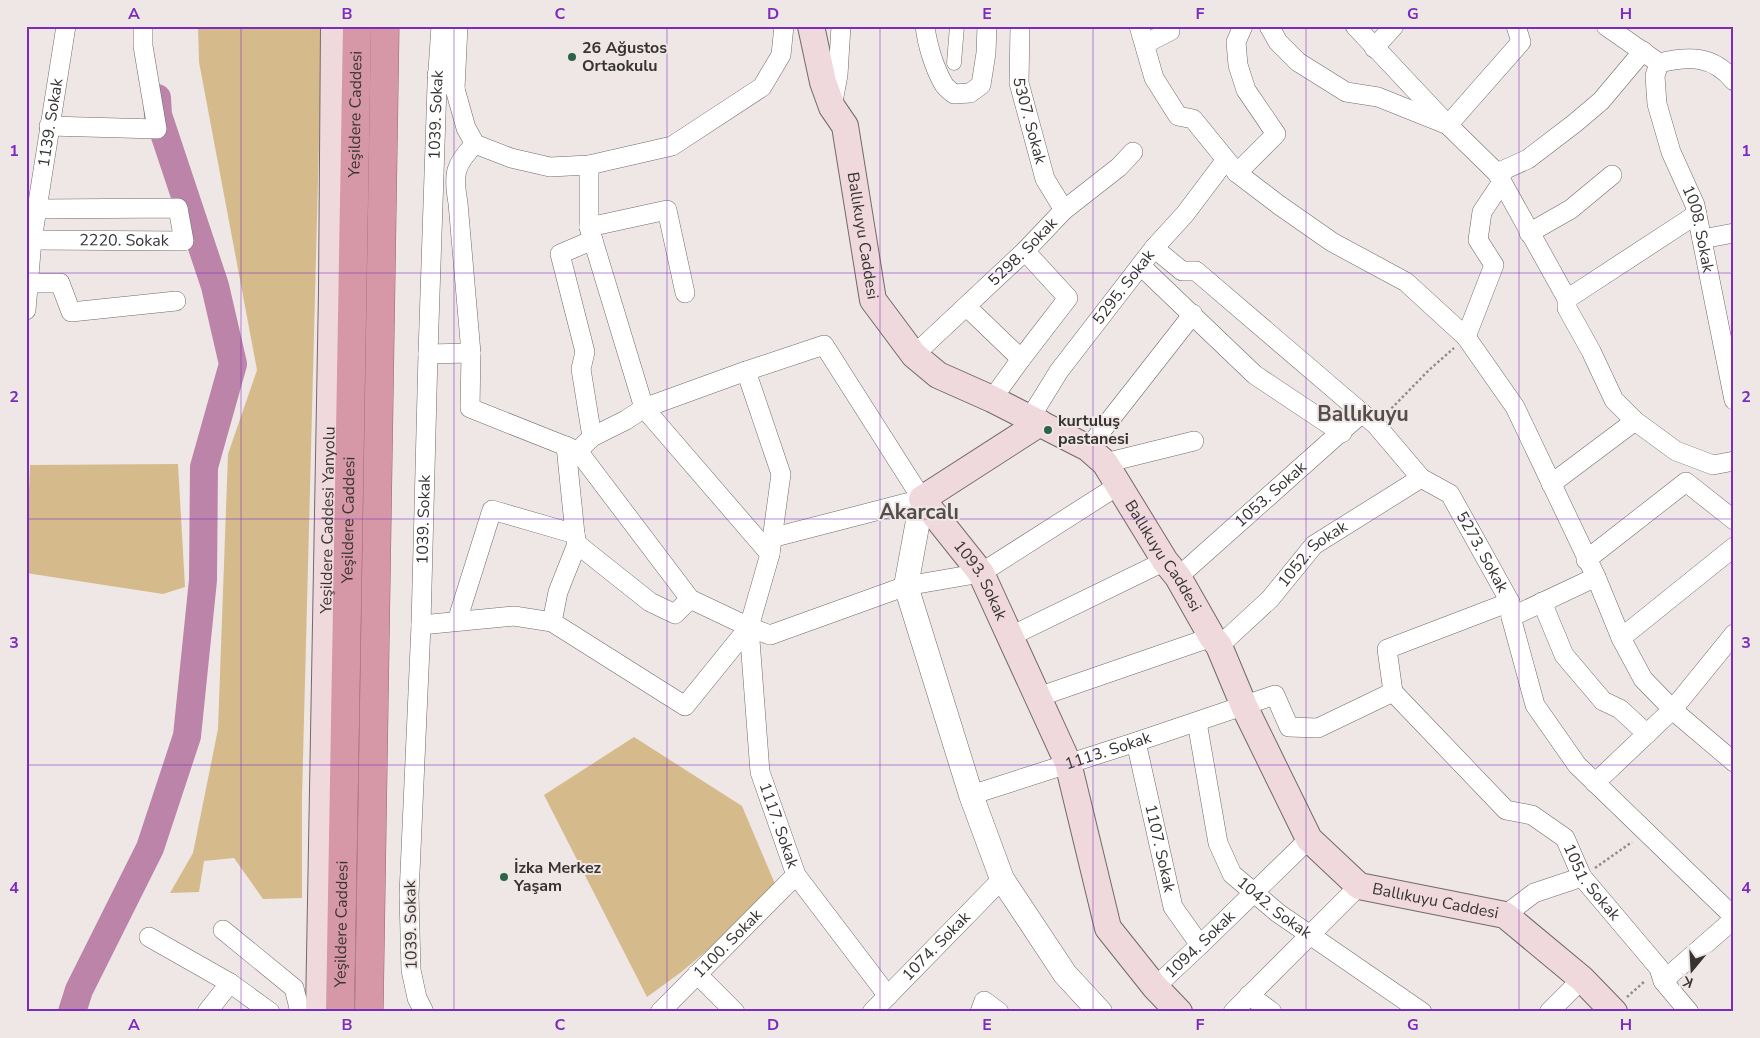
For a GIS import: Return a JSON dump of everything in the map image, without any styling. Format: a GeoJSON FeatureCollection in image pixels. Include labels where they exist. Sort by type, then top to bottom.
{"type":"FeatureCollection","features":[{"type":"Feature","properties":{"kind":"highway","name":"Yeşildere Caddesi"},"geometry":{"type":"LineString","coordinates":[[340,1012],[357,26]]}},
{"type":"Feature","properties":{"kind":"highway","name":"Yeşildere Caddesi"},"geometry":{"type":"LineString","coordinates":[[369,1012],[385,26]]}},
{"type":"Feature","properties":{"kind":"main road","name":"Yeşildere Caddesi Yanyolu"},"geometry":{"type":"LineString","coordinates":[[319,1012],[332,292],[334,26]]}},
{"type":"Feature","properties":{"kind":"main road","name":"Ballıkuyu Caddesi"},"geometry":{"type":"LineString","coordinates":[[811,26],[823,82],[832,107],[845,126],[873,300],[914,355],[938,375],[1035,420],[1096,456],[1119,485],[1216,641],[1244,706],[1309,839],[1359,886],[1505,915],[1582,979],[1613,1011]]}},
{"type":"Feature","properties":{"kind":"main road"},"geometry":{"type":"LineString","coordinates":[[922,499],[1035,420]]}},
{"type":"Feature","properties":{"kind":"main road","name":"1093. Sokak"},"geometry":{"type":"LineString","coordinates":[[922,499],[981,573],[1068,763],[1108,928],[1155,986],[1179,1012]]}},
{"type":"Feature","properties":{"kind":"street","name":"1139. Sokak"},"geometry":{"type":"LineString","coordinates":[[26,310],[32,240],[66,26]]}},
{"type":"Feature","properties":{"kind":"street"},"geometry":{"type":"LineString","coordinates":[[49,126],[157,129],[143,46],[144,26]]}},
{"type":"Feature","properties":{"kind":"street","name":"1039. Sokak"},"geometry":{"type":"LineString","coordinates":[[424,1012],[417,998],[411,970],[409,895],[421,625],[437,75],[441,26]]}},
{"type":"Feature","properties":{"kind":"street"},"geometry":{"type":"LineString","coordinates":[[458,26],[455,90],[466,128],[475,144],[511,158],[550,167],[589,165],[672,146],[762,87],[781,55],[784,26]]}},
{"type":"Feature","properties":{"kind":"street"},"geometry":{"type":"LineString","coordinates":[[832,107],[838,75],[841,26]]}},
{"type":"Feature","properties":{"kind":"street"},"geometry":{"type":"LineString","coordinates":[[925,26],[938,71],[944,85],[954,94],[970,93],[981,85],[986,53],[987,26]]}},
{"type":"Feature","properties":{"kind":"street"},"geometry":{"type":"LineString","coordinates":[[954,63],[957,26]]}},
{"type":"Feature","properties":{"kind":"street","name":"5307. Sokak"},"geometry":{"type":"LineString","coordinates":[[1020,26],[1019,83],[1045,179],[1064,210]]}},
{"type":"Feature","properties":{"kind":"street"},"geometry":{"type":"LineString","coordinates":[[1170,26],[1170,31],[1142,35],[1154,78],[1178,116],[1193,119],[1231,167],[1279,205],[1332,242],[1406,282],[1466,337],[1515,407],[1596,578],[1622,638],[1643,679],[1673,709],[1734,762]]}},
{"type":"Feature","properties":{"kind":"street","name":"5295. Sokak"},"geometry":{"type":"LineString","coordinates":[[1035,420],[1059,371],[1142,266],[1154,248],[1231,167],[1276,134],[1246,90],[1238,65],[1236,42],[1243,26]]}},
{"type":"Feature","properties":{"kind":"street"},"geometry":{"type":"LineString","coordinates":[[1268,26],[1278,42],[1298,62],[1346,92],[1378,97],[1448,125]]}},
{"type":"Feature","properties":{"kind":"street"},"geometry":{"type":"LineString","coordinates":[[1355,26],[1499,178],[1567,300],[1567,308],[1614,400],[1635,421],[1676,451],[1713,465],[1734,462]]}},
{"type":"Feature","properties":{"kind":"street"},"geometry":{"type":"LineString","coordinates":[[1374,48],[1394,26]]}},
{"type":"Feature","properties":{"kind":"street"},"geometry":{"type":"LineString","coordinates":[[1448,125],[1521,42],[1516,26]]}},
{"type":"Feature","properties":{"kind":"street"},"geometry":{"type":"LineString","coordinates":[[1606,26],[1660,63],[1682,58],[1701,59],[1715,65],[1734,81]]}},
{"type":"Feature","properties":{"kind":"street"},"geometry":{"type":"LineString","coordinates":[[1466,337],[1494,264],[1478,240],[1482,212],[1499,178],[1528,159],[1575,123],[1600,101],[1644,52]]}},
{"type":"Feature","properties":{"kind":"street","name":"1008. Sokak"},"geometry":{"type":"LineString","coordinates":[[1660,63],[1655,76],[1657,104],[1671,152],[1695,205],[1734,400]]}},
{"type":"Feature","properties":{"kind":"street"},"geometry":{"type":"LineString","coordinates":[[437,75],[455,90]]}},
{"type":"Feature","properties":{"kind":"street"},"geometry":{"type":"LineString","coordinates":[[475,144],[461,158],[454,180],[458,203],[471,354],[470,408],[572,449],[690,599],[770,635],[906,586],[981,573],[1119,485]]}},
{"type":"Feature","properties":{"kind":"street","name":"5298. Sokak"},"geometry":{"type":"LineString","coordinates":[[914,355],[1024,251],[1064,210],[1119,167],[1134,152]]}},
{"type":"Feature","properties":{"kind":"street"},"geometry":{"type":"LineString","coordinates":[[589,165],[591,234],[644,408],[771,546]]}},
{"type":"Feature","properties":{"kind":"street"},"geometry":{"type":"LineString","coordinates":[[1529,233],[1571,209],[1612,174]]}},
{"type":"Feature","properties":{"kind":"street","name":"2220. Sokak"},"geometry":{"type":"LineString","coordinates":[[32,240],[184,241],[178,208],[37,209]]}},
{"type":"Feature","properties":{"kind":"street"},"geometry":{"type":"LineString","coordinates":[[592,436],[580,369],[585,352],[560,254],[591,234],[667,210],[686,293]]}},
{"type":"Feature","properties":{"kind":"street"},"geometry":{"type":"LineString","coordinates":[[1567,300],[1697,214]]}},
{"type":"Feature","properties":{"kind":"street"},"geometry":{"type":"LineString","coordinates":[[1702,239],[1734,233]]}},
{"type":"Feature","properties":{"kind":"street","name":"5273. Sokak"},"geometry":{"type":"LineString","coordinates":[[1154,248],[1182,271],[1196,271],[1369,419],[1421,478],[1450,494],[1511,610],[1535,705],[1577,765],[1734,918]]}},
{"type":"Feature","properties":{"kind":"street"},"geometry":{"type":"LineString","coordinates":[[992,399],[1068,298],[1024,251]]}},
{"type":"Feature","properties":{"kind":"street"},"geometry":{"type":"LineString","coordinates":[[1142,266],[1255,376],[1342,433]]}},
{"type":"Feature","properties":{"kind":"street"},"geometry":{"type":"LineString","coordinates":[[27,283],[60,283],[71,312],[176,301]]}},
{"type":"Feature","properties":{"kind":"street"},"geometry":{"type":"LineString","coordinates":[[966,307],[1021,359]]}},
{"type":"Feature","properties":{"kind":"street"},"geometry":{"type":"LineString","coordinates":[[1096,456],[1193,314]]}},
{"type":"Feature","properties":{"kind":"street"},"geometry":{"type":"LineString","coordinates":[[572,449],[592,436],[626,420],[644,408],[824,345],[922,499],[906,586],[971,795],[1002,879],[1065,974],[1100,1012]]}},
{"type":"Feature","properties":{"kind":"street"},"geometry":{"type":"LineString","coordinates":[[428,354],[471,354]]}},
{"type":"Feature","properties":{"kind":"street"},"geometry":{"type":"LineString","coordinates":[[421,625],[514,616],[552,622],[685,706],[749,627],[771,546],[781,474],[746,371]]}},
{"type":"Feature","properties":{"kind":"street","name":"1053. Sokak"},"geometry":{"type":"LineString","coordinates":[[1009,637],[1171,569],[1342,433],[1369,419]]}},
{"type":"Feature","properties":{"kind":"street"},"geometry":{"type":"LineString","coordinates":[[1551,484],[1635,421]]}},
{"type":"Feature","properties":{"kind":"street"},"geometry":{"type":"LineString","coordinates":[[1096,456],[1194,441]]}},
{"type":"Feature","properties":{"kind":"street"},"geometry":{"type":"LineString","coordinates":[[552,622],[558,592],[576,539],[572,449]]}},
{"type":"Feature","properties":{"kind":"street","name":"1052. Sokak"},"geometry":{"type":"LineString","coordinates":[[1216,641],[1270,599],[1314,545],[1421,478]]}},
{"type":"Feature","properties":{"kind":"street"},"geometry":{"type":"LineString","coordinates":[[1586,560],[1686,482],[1734,520]]}},
{"type":"Feature","properties":{"kind":"street"},"geometry":{"type":"LineString","coordinates":[[771,546],[922,499]]}},
{"type":"Feature","properties":{"kind":"street"},"geometry":{"type":"LineString","coordinates":[[457,621],[492,510],[576,539],[650,602],[674,614],[690,599]]}},
{"type":"Feature","properties":{"kind":"street"},"geometry":{"type":"LineString","coordinates":[[1622,638],[1734,547]]}},
{"type":"Feature","properties":{"kind":"street"},"geometry":{"type":"LineString","coordinates":[[1393,692],[1387,649],[1542,602],[1596,578]]}},
{"type":"Feature","properties":{"kind":"street"},"geometry":{"type":"LineString","coordinates":[[1542,602],[1564,655],[1603,701],[1620,709],[1647,734]]}},
{"type":"Feature","properties":{"kind":"street","name":"1117. Sokak"},"geometry":{"type":"LineString","coordinates":[[749,627],[760,772],[796,875],[888,996]]}},
{"type":"Feature","properties":{"kind":"street"},"geometry":{"type":"LineString","coordinates":[[1595,784],[1673,709],[1734,634]]}},
{"type":"Feature","properties":{"kind":"street"},"geometry":{"type":"LineString","coordinates":[[1038,697],[1216,641]]}},
{"type":"Feature","properties":{"kind":"street","name":"1113. Sokak"},"geometry":{"type":"LineString","coordinates":[[971,795],[1198,722],[1274,695],[1289,727],[1318,728],[1393,692]]}},
{"type":"Feature","properties":{"kind":"street","name":"1051. Sokak"},"geometry":{"type":"LineString","coordinates":[[1393,692],[1506,810],[1532,815],[1565,838],[1582,877],[1661,974],[1689,1012]]}},
{"type":"Feature","properties":{"kind":"street","name":"1042. Sokak"},"geometry":{"type":"LineString","coordinates":[[1198,722],[1218,843],[1232,874],[1278,913],[1422,1012]]}},
{"type":"Feature","properties":{"kind":"street","name":"1107. Sokak"},"geometry":{"type":"LineString","coordinates":[[1136,742],[1173,907],[1200,945]]}},
{"type":"Feature","properties":{"kind":"street","name":"1094. Sokak"},"geometry":{"type":"LineString","coordinates":[[1155,986],[1309,839]]}},
{"type":"Feature","properties":{"kind":"street","name":"1100. Sokak"},"geometry":{"type":"LineString","coordinates":[[660,1012],[796,875]]}},
{"type":"Feature","properties":{"kind":"street"},"geometry":{"type":"LineString","coordinates":[[1505,915],[1534,893],[1582,877]]}},
{"type":"Feature","properties":{"kind":"street","name":"1074. Sokak"},"geometry":{"type":"LineString","coordinates":[[872,1012],[1002,879]]}},
{"type":"Feature","properties":{"kind":"street"},"geometry":{"type":"LineString","coordinates":[[1233,1012],[1359,886]]}},
{"type":"Feature","properties":{"kind":"street"},"geometry":{"type":"LineString","coordinates":[[1661,974],[1734,918]]}},
{"type":"Feature","properties":{"kind":"street"},"geometry":{"type":"LineString","coordinates":[[224,930],[294,988],[300,1012]]}},
{"type":"Feature","properties":{"kind":"street"},"geometry":{"type":"LineString","coordinates":[[149,937],[230,983],[270,1012]]}},
{"type":"Feature","properties":{"kind":"street"},"geometry":{"type":"LineString","coordinates":[[697,974],[735,1012]]}},
{"type":"Feature","properties":{"kind":"street"},"geometry":{"type":"LineString","coordinates":[[294,988],[305,980],[319,976]]}},
{"type":"Feature","properties":{"kind":"street"},"geometry":{"type":"LineString","coordinates":[[1549,1012],[1582,979]]}},
{"type":"Feature","properties":{"kind":"street"},"geometry":{"type":"LineString","coordinates":[[207,1012],[230,983]]}},
{"type":"Feature","properties":{"kind":"street"},"geometry":{"type":"LineString","coordinates":[[1249,995],[1272,1012]]}},
{"type":"Feature","properties":{"kind":"street"},"geometry":{"type":"LineString","coordinates":[[980,1012],[984,1001],[999,1012]]}},
{"type":"Feature","properties":{"kind":"path"},"geometry":{"type":"LineString","coordinates":[[1369,419],[1466,337]]}},
{"type":"Feature","properties":{"kind":"path"},"geometry":{"type":"LineString","coordinates":[[1582,877],[1646,833]]}},
{"type":"Feature","properties":{"kind":"path"},"geometry":{"type":"LineString","coordinates":[[1613,1011],[1661,974]]}},
{"type":"Feature","properties":{"kind":"shaded area"},"geometry":{"type":"Polygon","coordinates":[[[198,26],[322,26],[302,797],[302,898],[263,899],[234,858],[204,861],[199,892],[170,893],[193,853],[218,729],[228,454],[257,370],[199,62],[198,26]]]}},
{"type":"Feature","properties":{"kind":"shaded area"},"geometry":{"type":"Polygon","coordinates":[[[178,464],[185,587],[163,594],[26,573],[30,465],[178,464]]]}},
{"type":"Feature","properties":{"kind":"shaded area"},"geometry":{"type":"Polygon","coordinates":[[[634,737],[742,806],[778,891],[680,973],[647,997],[544,795],[634,737]]]}},
{"type":"Feature","properties":{"kind":"waterway"},"geometry":{"type":"LineString","coordinates":[[72,1012],[79,990],[150,848],[187,736],[203,580],[204,467],[233,364],[215,286],[158,115],[157,98]]}},
{"type":"Feature","properties":{"kind":"place","name":"26 Ağustos Ortaokulu"},"geometry":{"type":"Point","coordinates":[572,57]}},
{"type":"Feature","properties":{"kind":"place","name":"kurtuluş pastanesi"},"geometry":{"type":"Point","coordinates":[1048,430]}},
{"type":"Feature","properties":{"kind":"place","name":"İzka Merkez Yaşam"},"geometry":{"type":"Point","coordinates":[504,877]}},
{"type":"Feature","properties":{"kind":"district","name":"Ballıkuyu"},"geometry":{"type":"Point","coordinates":[1363,414]}},
{"type":"Feature","properties":{"kind":"district","name":"Akarcalı"},"geometry":{"type":"Point","coordinates":[919,512]}}]}
